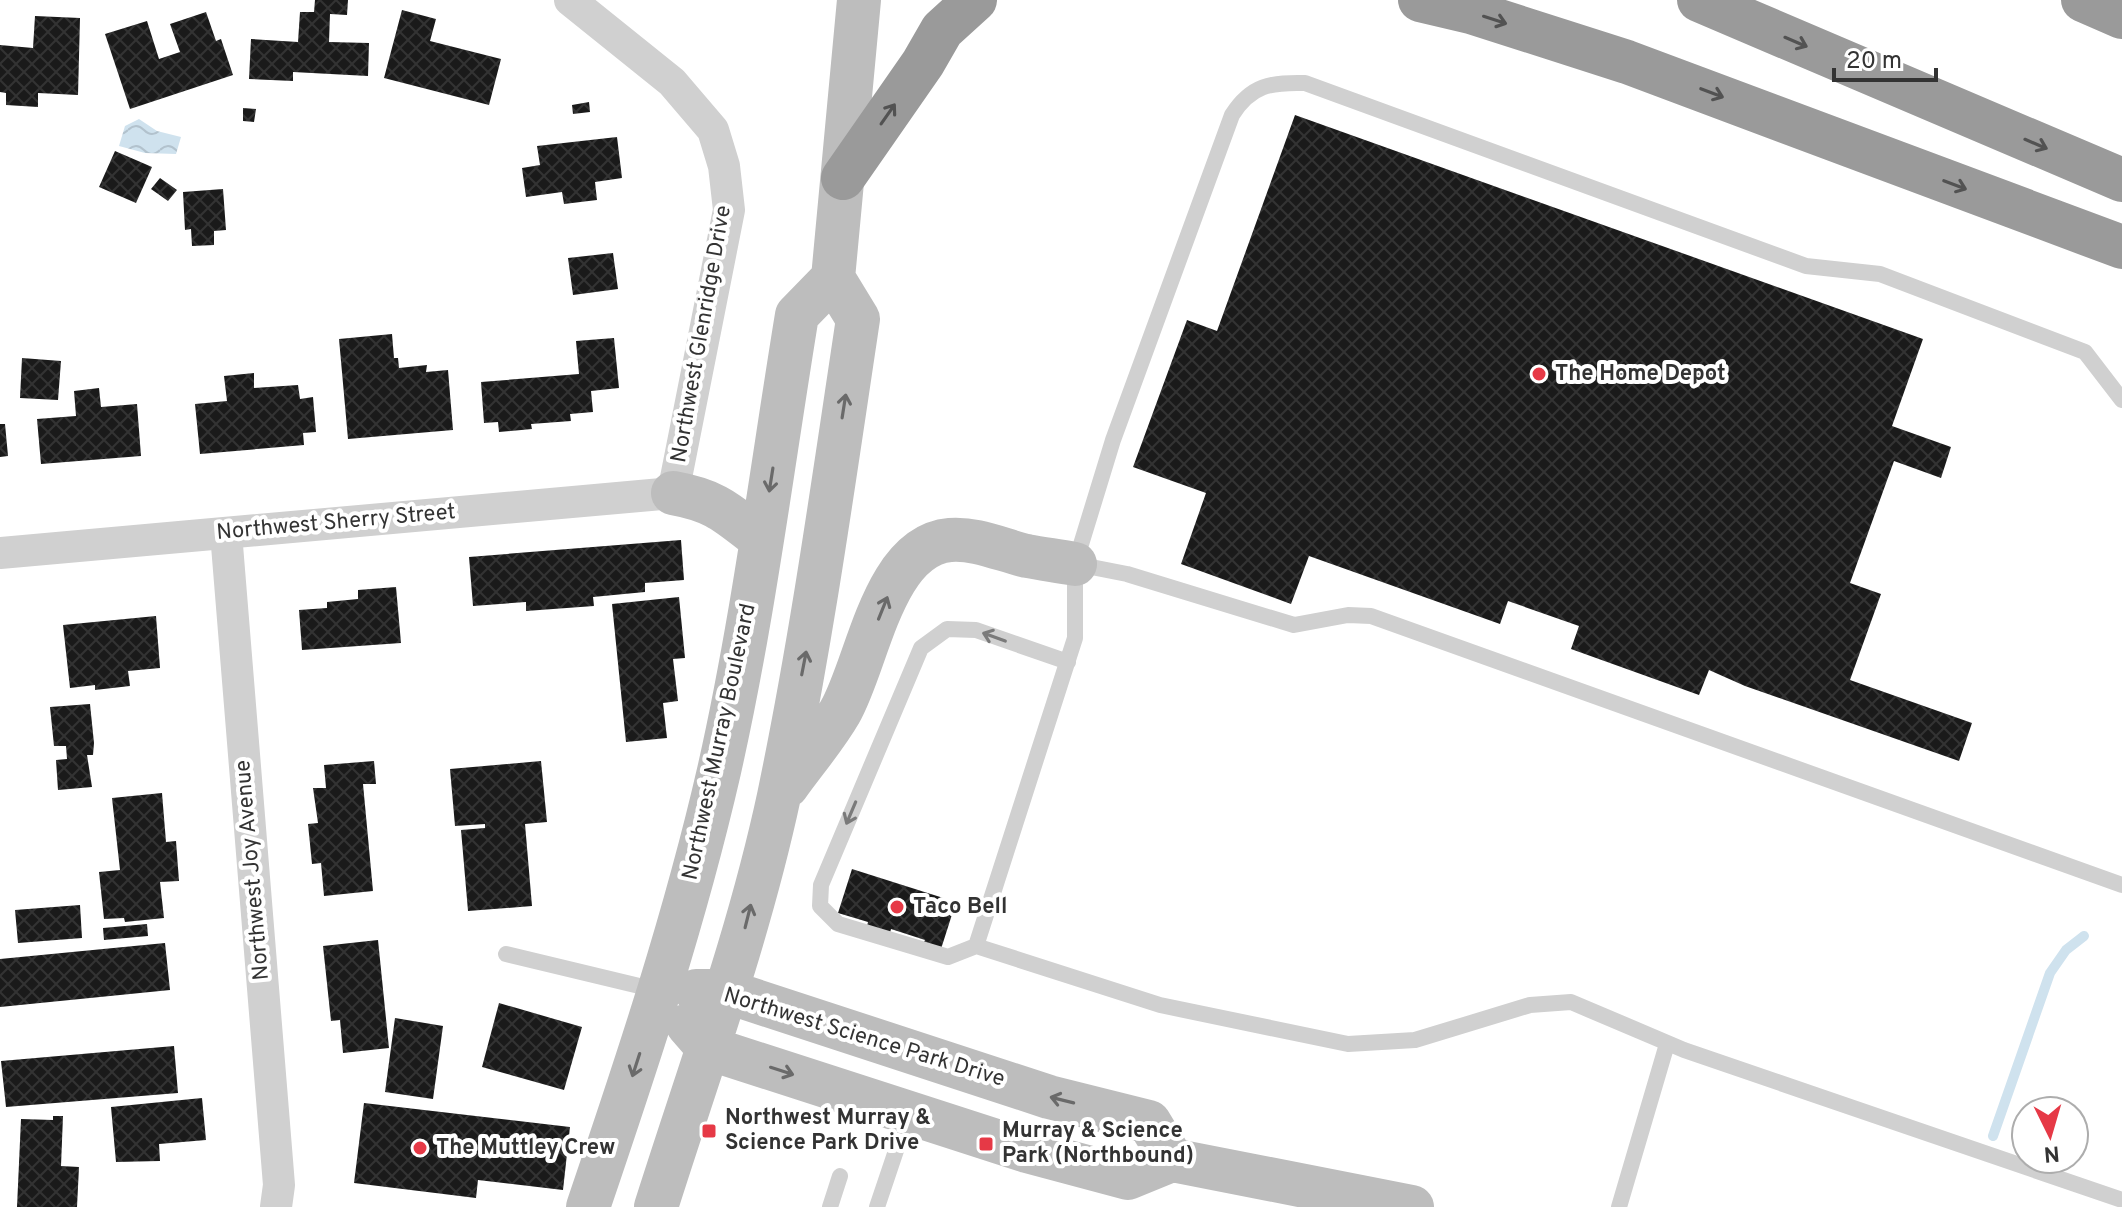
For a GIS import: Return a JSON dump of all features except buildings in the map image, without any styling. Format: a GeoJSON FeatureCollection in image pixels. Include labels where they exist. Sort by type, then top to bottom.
{"type":"FeatureCollection","features":[{"type":"Feature","properties":{"kind":"highway"},"geometry":{"type":"LineString","coordinates":[[843,178],[923,63],[942,30],[975,0]]}},
{"type":"Feature","properties":{"kind":"highway"},"geometry":{"type":"LineString","coordinates":[[1420,0],[1471,12],[1627,62],[2122,247]]}},
{"type":"Feature","properties":{"kind":"highway"},"geometry":{"type":"LineString","coordinates":[[1699,0],[2122,180]]}},
{"type":"Feature","properties":{"kind":"highway"},"geometry":{"type":"LineString","coordinates":[[2083,0],[2122,17]]}},
{"type":"Feature","properties":{"kind":"main road"},"geometry":{"type":"LineString","coordinates":[[656,1207],[742,938],[778,798],[812,622],[858,319],[833,278],[859,0]]}},
{"type":"Feature","properties":{"kind":"main road","name":"Northwest Murray Boulevard"},"geometry":{"type":"LineString","coordinates":[[588,1207],[660,991],[720,767],[797,315],[833,278]]}},
{"type":"Feature","properties":{"kind":"main road"},"geometry":{"type":"LineString","coordinates":[[673,493],[702,498],[761,539]]}},
{"type":"Feature","properties":{"kind":"main road"},"geometry":{"type":"LineString","coordinates":[[778,798],[841,711],[894,581],[918,552],[949,540],[973,541],[1075,564]]}},
{"type":"Feature","properties":{"kind":"main road"},"geometry":{"type":"LineString","coordinates":[[660,991],[708,1048],[1027,1151],[1128,1178],[1172,1160],[1412,1207]]}},
{"type":"Feature","properties":{"kind":"main road","name":"Northwest Science Park Drive"},"geometry":{"type":"LineString","coordinates":[[660,991],[725,991],[1049,1097],[1149,1122],[1172,1160]]}},
{"type":"Feature","properties":{"kind":"street","name":"Northwest Glenridge Drive"},"geometry":{"type":"LineString","coordinates":[[570,0],[672,82],[713,130],[724,166],[729,210],[673,493]]}},
{"type":"Feature","properties":{"kind":"street","name":"Northwest Sherry Street"},"geometry":{"type":"LineString","coordinates":[[0,553],[673,493]]}},
{"type":"Feature","properties":{"kind":"street","name":"Northwest Joy Avenue"},"geometry":{"type":"LineString","coordinates":[[226,533],[279,1185],[276,1207]]}},
{"type":"Feature","properties":{"kind":"lane"},"geometry":{"type":"LineString","coordinates":[[976,946],[1075,638],[1075,564],[1113,440],[1232,115],[1243,98],[1262,87],[1287,82],[1305,83],[1806,266],[1880,274],[2085,352],[2122,400]]}},
{"type":"Feature","properties":{"kind":"lane"},"geometry":{"type":"LineString","coordinates":[[1075,564],[1127,574],[1294,625],[1348,615],[1371,616],[2122,885]]}},
{"type":"Feature","properties":{"kind":"lane"},"geometry":{"type":"LineString","coordinates":[[1068,662],[976,630],[947,629],[921,648],[821,885],[820,906],[838,924],[948,957],[976,946],[1160,1005],[1348,1044],[1415,1040],[1530,1005],[1571,1002],[1667,1044],[2122,1200]]}},
{"type":"Feature","properties":{"kind":"lane"},"geometry":{"type":"LineString","coordinates":[[506,954],[660,991]]}},
{"type":"Feature","properties":{"kind":"lane"},"geometry":{"type":"LineString","coordinates":[[1619,1207],[1667,1044]]}},
{"type":"Feature","properties":{"kind":"lane"},"geometry":{"type":"LineString","coordinates":[[877,1207],[909,1113]]}},
{"type":"Feature","properties":{"kind":"lane"},"geometry":{"type":"LineString","coordinates":[[830,1207],[840,1176]]}},
{"type":"Feature","properties":{"kind":"water"},"geometry":{"type":"Polygon","coordinates":[[[139,119],[157,131],[181,137],[176,154],[145,153],[119,146],[125,126],[139,119]]]}},
{"type":"Feature","properties":{"kind":"waterway"},"geometry":{"type":"LineString","coordinates":[[1993,1136],[2050,973],[2066,950],[2084,936]]}},
{"type":"Feature","properties":{"kind":"place","name":"The Home Depot"},"geometry":{"type":"Point","coordinates":[1539,374]}},
{"type":"Feature","properties":{"kind":"place","name":"Taco Bell"},"geometry":{"type":"Point","coordinates":[897,907]}},
{"type":"Feature","properties":{"kind":"place","name":"Northwest Murray & Science Park Drive"},"geometry":{"type":"Point","coordinates":[709,1131]}},
{"type":"Feature","properties":{"kind":"place","name":"Murray & Science Park (Northbound)"},"geometry":{"type":"Point","coordinates":[986,1144]}},
{"type":"Feature","properties":{"kind":"place","name":"The Muttley Crew"},"geometry":{"type":"Point","coordinates":[420,1148]}}]}
